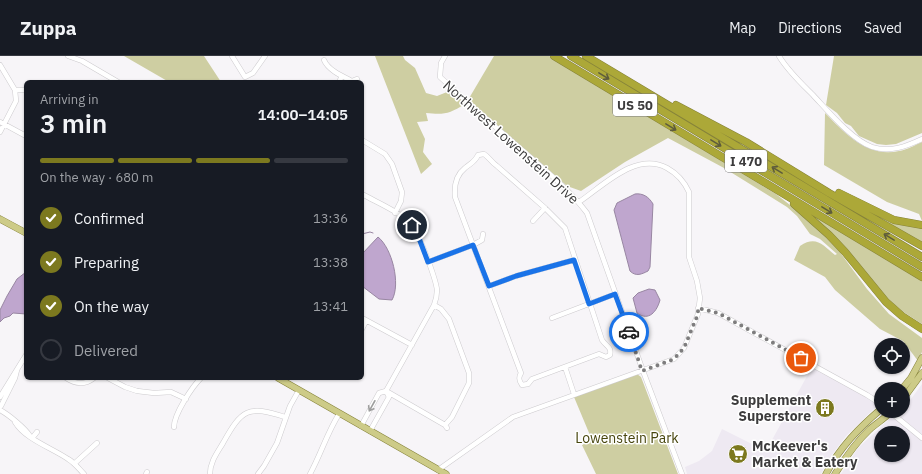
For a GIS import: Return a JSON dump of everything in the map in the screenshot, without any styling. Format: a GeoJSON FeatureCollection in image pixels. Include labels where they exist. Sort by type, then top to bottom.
{"type":"FeatureCollection","features":[{"type":"Feature","properties":{"kind":"highway","name":"US 50"},"geometry":{"type":"LineString","coordinates":[[554,56],[922,276]]}},
{"type":"Feature","properties":{"kind":"highway","name":"I 470"},"geometry":{"type":"LineString","coordinates":[[571,56],[922,267]]}},
{"type":"Feature","properties":{"kind":"highway","name":"I 470"},"geometry":{"type":"LineString","coordinates":[[586,56],[922,257]]}},
{"type":"Feature","properties":{"kind":"highway"},"geometry":{"type":"LineString","coordinates":[[619,76],[718,127],[794,171],[828,193],[922,246]]}},
{"type":"Feature","properties":{"kind":"highway"},"geometry":{"type":"LineString","coordinates":[[794,171],[894,220],[922,225]]}},
{"type":"Feature","properties":{"kind":"highway"},"geometry":{"type":"LineString","coordinates":[[782,193],[829,235],[845,252],[876,295],[894,314],[922,335]]}},
{"type":"Feature","properties":{"kind":"highway"},"geometry":{"type":"LineString","coordinates":[[865,279],[893,309],[922,329]]}},
{"type":"Feature","properties":{"kind":"main road"},"geometry":{"type":"LineString","coordinates":[[0,219],[24,232]]}},
{"type":"Feature","properties":{"kind":"main road"},"geometry":{"type":"LineString","coordinates":[[908,382],[922,358]]}},
{"type":"Feature","properties":{"kind":"main road"},"geometry":{"type":"LineString","coordinates":[[910,389],[922,373]]}},
{"type":"Feature","properties":{"kind":"main road"},"geometry":{"type":"LineString","coordinates":[[282,380],[446,474]]}},
{"type":"Feature","properties":{"kind":"main road"},"geometry":{"type":"LineString","coordinates":[[826,474],[836,456],[851,437],[874,416]]}},
{"type":"Feature","properties":{"kind":"main road"},"geometry":{"type":"LineString","coordinates":[[835,474],[856,443],[883,418]]}},
{"type":"Feature","properties":{"kind":"street"},"geometry":{"type":"LineString","coordinates":[[68,56],[82,61],[115,80]]}},
{"type":"Feature","properties":{"kind":"street"},"geometry":{"type":"LineString","coordinates":[[232,56],[247,80],[265,56]]}},
{"type":"Feature","properties":{"kind":"street","name":"Northwest Lowenstein Drive"},"geometry":{"type":"LineString","coordinates":[[445,56],[441,62],[440,77],[562,185],[579,202],[591,220],[642,371],[682,474]]}},
{"type":"Feature","properties":{"kind":"street"},"geometry":{"type":"LineString","coordinates":[[779,56],[791,73],[838,122],[860,141],[873,148],[890,149],[910,145],[922,139]]}},
{"type":"Feature","properties":{"kind":"street"},"geometry":{"type":"LineString","coordinates":[[324,60],[326,66],[350,80]]}},
{"type":"Feature","properties":{"kind":"street"},"geometry":{"type":"LineString","coordinates":[[0,65],[15,90],[16,104],[2,123],[0,132]]}},
{"type":"Feature","properties":{"kind":"street"},"geometry":{"type":"LineString","coordinates":[[340,80],[342,76]]}},
{"type":"Feature","properties":{"kind":"street"},"geometry":{"type":"LineString","coordinates":[[15,90],[24,90]]}},
{"type":"Feature","properties":{"kind":"street"},"geometry":{"type":"LineString","coordinates":[[2,123],[24,135]]}},
{"type":"Feature","properties":{"kind":"street"},"geometry":{"type":"LineString","coordinates":[[364,141],[385,154],[392,164],[402,192],[401,201],[395,213]]}},
{"type":"Feature","properties":{"kind":"street"},"geometry":{"type":"LineString","coordinates":[[484,154],[487,156],[489,161],[497,166],[545,208],[564,228],[602,340],[611,351],[610,355],[606,357],[600,354],[532,379],[528,384],[522,385],[519,382],[521,373],[455,197],[454,190],[458,174],[475,162],[478,155],[484,154]]}},
{"type":"Feature","properties":{"kind":"street"},"geometry":{"type":"LineString","coordinates":[[438,470],[506,421],[517,415],[674,359],[684,348],[698,314],[700,298],[697,281],[689,257],[689,192],[685,183],[675,172],[663,166],[642,163],[627,168],[579,202]]}},
{"type":"Feature","properties":{"kind":"street"},"geometry":{"type":"LineString","coordinates":[[361,426],[379,393],[386,391],[412,345],[434,305],[437,290],[415,229],[406,220],[364,195]]}},
{"type":"Feature","properties":{"kind":"street"},"geometry":{"type":"LineString","coordinates":[[533,221],[545,208]]}},
{"type":"Feature","properties":{"kind":"street"},"geometry":{"type":"LineString","coordinates":[[428,262],[473,245],[482,240],[483,234]]}},
{"type":"Feature","properties":{"kind":"street"},"geometry":{"type":"LineString","coordinates":[[489,286],[516,276],[574,260]]}},
{"type":"Feature","properties":{"kind":"street"},"geometry":{"type":"LineString","coordinates":[[552,318],[615,294]]}},
{"type":"Feature","properties":{"kind":"street"},"geometry":{"type":"LineString","coordinates":[[386,391],[446,426],[452,417],[468,384],[469,373],[449,319],[441,309],[434,305]]}},
{"type":"Feature","properties":{"kind":"street"},"geometry":{"type":"LineString","coordinates":[[698,308],[718,313],[874,400]]}},
{"type":"Feature","properties":{"kind":"street"},"geometry":{"type":"LineString","coordinates":[[364,320],[412,345]]}},
{"type":"Feature","properties":{"kind":"street"},"geometry":{"type":"LineString","coordinates":[[0,397],[24,358]]}},
{"type":"Feature","properties":{"kind":"street"},"geometry":{"type":"LineString","coordinates":[[565,367],[574,394]]}},
{"type":"Feature","properties":{"kind":"street"},"geometry":{"type":"LineString","coordinates":[[17,370],[15,378],[0,408],[15,422],[19,429],[75,464],[84,474]]}},
{"type":"Feature","properties":{"kind":"street"},"geometry":{"type":"LineString","coordinates":[[70,380],[76,383],[82,383],[92,380]]}},
{"type":"Feature","properties":{"kind":"street"},"geometry":{"type":"LineString","coordinates":[[111,380],[125,388],[154,393],[171,392],[186,399]]}},
{"type":"Feature","properties":{"kind":"street"},"geometry":{"type":"LineString","coordinates":[[174,427],[174,422],[186,399],[200,380]]}},
{"type":"Feature","properties":{"kind":"street"},"geometry":{"type":"LineString","coordinates":[[258,474],[277,442],[285,417],[299,390]]}},
{"type":"Feature","properties":{"kind":"street"},"geometry":{"type":"LineString","coordinates":[[370,431],[389,397],[386,391]]}},
{"type":"Feature","properties":{"kind":"street"},"geometry":{"type":"LineString","coordinates":[[210,474],[213,459],[234,424],[240,417],[250,412],[261,410],[285,417]]}},
{"type":"Feature","properties":{"kind":"street"},"geometry":{"type":"LineString","coordinates":[[310,474],[321,454],[329,430],[339,414]]}},
{"type":"Feature","properties":{"kind":"street"},"geometry":{"type":"LineString","coordinates":[[897,418],[922,438]]}},
{"type":"Feature","properties":{"kind":"street"},"geometry":{"type":"LineString","coordinates":[[32,437],[37,432]]}},
{"type":"Feature","properties":{"kind":"street"},"geometry":{"type":"LineString","coordinates":[[75,464],[97,443]]}},
{"type":"Feature","properties":{"kind":"shaded area"},"geometry":{"type":"Polygon","coordinates":[[[635,194],[646,196],[653,204],[650,267],[648,271],[639,274],[634,274],[630,271],[614,210],[617,203],[635,194]]]}},
{"type":"Feature","properties":{"kind":"shaded area"},"geometry":{"type":"Polygon","coordinates":[[[378,237],[383,242],[394,267],[396,285],[392,300],[379,299],[364,288],[364,252],[378,237]]]}},
{"type":"Feature","properties":{"kind":"shaded area"},"geometry":{"type":"Polygon","coordinates":[[[24,274],[24,314],[13,313],[0,322],[0,310],[17,279],[24,274]]]}},
{"type":"Feature","properties":{"kind":"shaded area"},"geometry":{"type":"Polygon","coordinates":[[[649,289],[655,290],[660,300],[655,311],[649,316],[645,316],[637,313],[633,298],[638,293],[649,289]]]}},
{"type":"Feature","properties":{"kind":"shaded area"},"geometry":{"type":"Polygon","coordinates":[[[813,365],[874,400],[874,409],[846,436],[831,456],[821,474],[687,474],[685,467],[699,461],[712,451],[722,429],[766,451],[813,365]]]}},
{"type":"Feature","properties":{"kind":"shaded area"},"geometry":{"type":"Polygon","coordinates":[[[922,384],[922,474],[841,474],[858,448],[874,433],[874,462],[910,462],[910,426],[882,426],[890,418],[910,418],[910,400],[922,384]]]}},
{"type":"Feature","properties":{"kind":"green space"},"geometry":{"type":"Polygon","coordinates":[[[124,56],[204,56],[220,80],[166,80],[124,56]]]}},
{"type":"Feature","properties":{"kind":"green space"},"geometry":{"type":"Polygon","coordinates":[[[375,56],[403,56],[405,60],[415,68],[426,93],[437,96],[452,90],[465,104],[446,113],[426,113],[428,121],[417,122],[425,139],[423,152],[432,164],[421,174],[375,56]]]}},
{"type":"Feature","properties":{"kind":"green space"},"geometry":{"type":"Polygon","coordinates":[[[494,56],[549,56],[776,194],[814,224],[839,251],[867,289],[889,314],[922,338],[922,352],[918,361],[910,350],[910,338],[897,338],[880,329],[835,290],[825,277],[794,260],[800,246],[811,241],[815,241],[823,245],[835,255],[837,254],[820,239],[810,234],[797,216],[787,207],[724,168],[668,138],[625,162],[581,191],[567,186],[468,100],[494,56]]]}},
{"type":"Feature","properties":{"kind":"green space"},"geometry":{"type":"Polygon","coordinates":[[[834,56],[922,56],[922,133],[896,144],[886,145],[877,144],[859,136],[851,126],[845,123],[837,113],[826,105],[834,56]]]}},
{"type":"Feature","properties":{"kind":"green space"},"geometry":{"type":"Polygon","coordinates":[[[825,113],[849,136],[877,151],[887,152],[908,149],[922,142],[922,221],[919,214],[887,202],[824,165],[825,113]]]}},
{"type":"Feature","properties":{"kind":"green space"},"geometry":{"type":"Polygon","coordinates":[[[809,213],[922,280],[922,324],[890,301],[809,213]]]}},
{"type":"Feature","properties":{"kind":"green space"},"geometry":{"type":"Polygon","coordinates":[[[877,216],[922,228],[922,243],[877,216]]]}},
{"type":"Feature","properties":{"kind":"green space","name":"Lowenstein Park"},"geometry":{"type":"Polygon","coordinates":[[[637,374],[641,377],[678,474],[596,474],[582,445],[592,440],[574,397],[637,374]]]}},
{"type":"Feature","properties":{"kind":"waterway"},"geometry":{"type":"LineString","coordinates":[[364,234],[373,233]]}},
{"type":"Feature","properties":{"kind":"way so far"},"geometry":{"type":"LineString","coordinates":[[629,332],[642,371],[674,359],[684,348],[698,314],[698,308],[718,313],[801,358]]}},
{"type":"Feature","properties":{"kind":"place","name":"Supplement Superstore"},"geometry":{"type":"Point","coordinates":[825,408]}},
{"type":"Feature","properties":{"kind":"place","name":"McKeever's Market & Eatery"},"geometry":{"type":"Point","coordinates":[738,454]}},
{"type":"Feature","properties":{"kind":"route"},"geometry":{"type":"LineString","coordinates":[[412,225],[417,233],[428,262],[473,245],[489,286],[516,276],[574,260],[589,304],[615,294],[629,332]]}}]}
